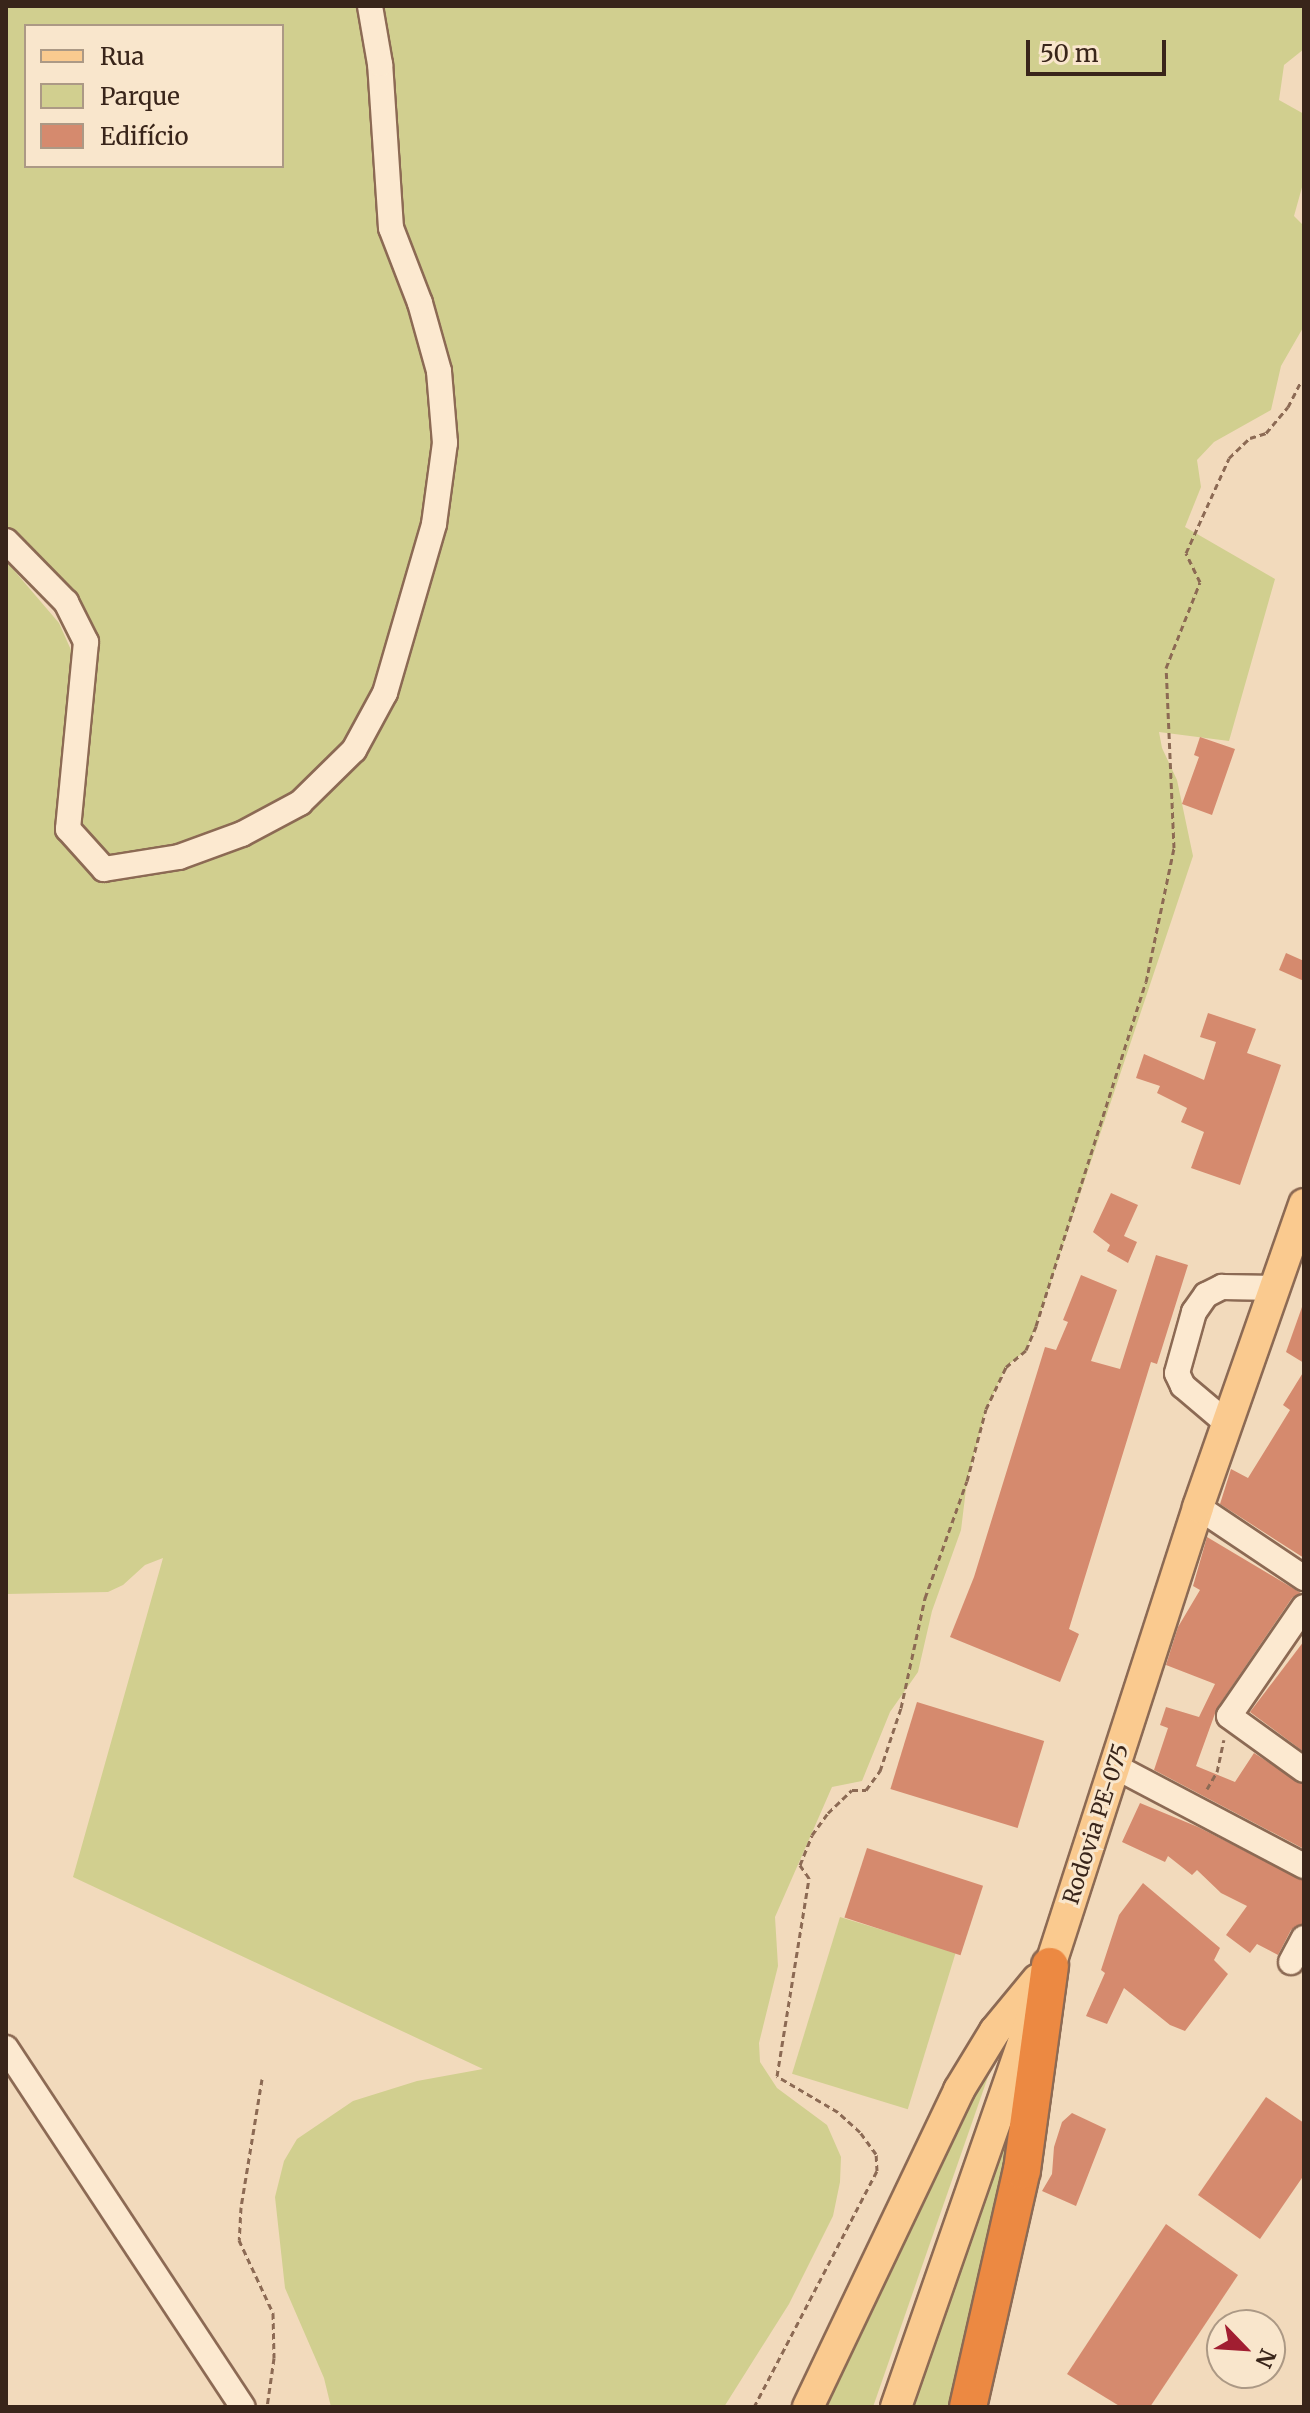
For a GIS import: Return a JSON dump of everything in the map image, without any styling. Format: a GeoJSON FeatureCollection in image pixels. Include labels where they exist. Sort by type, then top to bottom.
{"type":"FeatureCollection","features":[{"type":"Feature","properties":{"kind":"highway"},"geometry":{"type":"LineString","coordinates":[[968,2407],[1022,2170],[1050,1966]]}},
{"type":"Feature","properties":{"kind":"main road","name":"Rodovia PE-075"},"geometry":{"type":"LineString","coordinates":[[808,2407],[959,2090],[995,2031],[1050,1966],[1198,1507],[1276,1288],[1298,1247],[1304,1204]]}},
{"type":"Feature","properties":{"kind":"main road"},"geometry":{"type":"LineString","coordinates":[[896,2407],[1050,1966]]}},
{"type":"Feature","properties":{"kind":"street"},"geometry":{"type":"LineString","coordinates":[[6,541],[66,602],[86,642],[68,829],[104,869],[179,857],[242,834],[300,803],[354,750],[385,693],[434,524],[445,443],[439,371],[420,303],[391,228],[380,64],[370,6]]}},
{"type":"Feature","properties":{"kind":"street"},"geometry":{"type":"LineString","coordinates":[[1228,1424],[1183,1386],[1177,1373],[1194,1312],[1206,1295],[1222,1287],[1276,1288]]}},
{"type":"Feature","properties":{"kind":"street"},"geometry":{"type":"LineString","coordinates":[[1198,1507],[1304,1578]]}},
{"type":"Feature","properties":{"kind":"street"},"geometry":{"type":"LineString","coordinates":[[1304,1607],[1229,1716],[1304,1770]]}},
{"type":"Feature","properties":{"kind":"street"},"geometry":{"type":"LineString","coordinates":[[1116,1767],[1304,1866]]}},
{"type":"Feature","properties":{"kind":"street"},"geometry":{"type":"LineString","coordinates":[[1291,1962],[1304,1938]]}},
{"type":"Feature","properties":{"kind":"street"},"geometry":{"type":"LineString","coordinates":[[6,2048],[243,2407]]}},
{"type":"Feature","properties":{"kind":"path"},"geometry":{"type":"LineString","coordinates":[[754,2407],[877,2171],[876,2154],[860,2132],[838,2112],[777,2076],[809,1878],[800,1865],[812,1835],[828,1813],[852,1790],[866,1790],[880,1771],[901,1708],[925,1598],[967,1481],[986,1409],[1006,1367],[1026,1350],[1036,1326],[1146,982],[1174,848],[1166,668],[1200,582],[1186,553],[1229,458],[1250,438],[1266,433],[1288,407],[1301,381]]}},
{"type":"Feature","properties":{"kind":"path"},"geometry":{"type":"LineString","coordinates":[[1196,1810],[1217,1772],[1229,1716]]}},
{"type":"Feature","properties":{"kind":"path"},"geometry":{"type":"LineString","coordinates":[[262,2079],[241,2207],[239,2240],[273,2313],[275,2348],[267,2407]]}},
{"type":"Feature","properties":{"kind":"green space"},"geometry":{"type":"Polygon","coordinates":[[[6,6],[1304,6],[1304,49],[1284,65],[1279,100],[1304,114],[1304,180],[1294,216],[1304,226],[1304,326],[1281,366],[1271,410],[1214,442],[1197,460],[1201,487],[1185,527],[1275,579],[1229,741],[1159,732],[1162,748],[1177,780],[1193,856],[1036,1326],[1026,1350],[1006,1367],[986,1409],[967,1481],[961,1530],[932,1611],[918,1672],[890,1712],[862,1781],[832,1787],[775,1917],[778,1966],[759,2043],[760,2062],[777,2088],[827,2125],[841,2157],[840,2182],[833,2216],[789,2304],[724,2407],[331,2407],[324,2378],[285,2288],[275,2197],[284,2161],[297,2139],[353,2101],[417,2081],[483,2069],[73,1877],[163,1558],[145,1565],[123,1585],[108,1592],[6,1594],[6,561],[59,623],[71,650],[73,683],[86,642],[6,541],[6,6]]]}},
{"type":"Feature","properties":{"kind":"green space"},"geometry":{"type":"Polygon","coordinates":[[[840,1917],[956,1952],[908,2109],[792,2074],[840,1917]]]}},
{"type":"Feature","properties":{"kind":"green space"},"geometry":{"type":"Polygon","coordinates":[[[998,2048],[873,2407],[821,2407],[973,2088],[998,2048]]]}},
{"type":"Feature","properties":{"kind":"green space"},"geometry":{"type":"Polygon","coordinates":[[[1024,2075],[952,2407],[910,2407],[1024,2075]]]}},
{"type":"Feature","properties":{"kind":"building"},"geometry":{"type":"Polygon","coordinates":[[[1200,737],[1235,749],[1212,815],[1182,804],[1199,757],[1194,755],[1200,737]]]}},
{"type":"Feature","properties":{"kind":"building"},"geometry":{"type":"Polygon","coordinates":[[[1286,953],[1304,961],[1304,981],[1279,970],[1286,953]]]}},
{"type":"Feature","properties":{"kind":"building"},"geometry":{"type":"Polygon","coordinates":[[[1208,1013],[1256,1029],[1247,1053],[1281,1065],[1240,1185],[1191,1168],[1204,1132],[1181,1122],[1187,1108],[1157,1093],[1160,1086],[1136,1078],[1144,1054],[1204,1080],[1216,1042],[1200,1037],[1208,1013]]]}},
{"type":"Feature","properties":{"kind":"building"},"geometry":{"type":"Polygon","coordinates":[[[1111,1193],[1138,1205],[1124,1236],[1137,1242],[1128,1263],[1107,1251],[1110,1245],[1093,1232],[1111,1193]]]}},
{"type":"Feature","properties":{"kind":"building"},"geometry":{"type":"Polygon","coordinates":[[[1156,1255],[1188,1265],[1157,1364],[1151,1362],[1069,1629],[1079,1634],[1060,1682],[950,1637],[974,1577],[1045,1347],[1056,1350],[1068,1322],[1063,1320],[1081,1275],[1117,1290],[1091,1361],[1120,1369],[1156,1255]]]}},
{"type":"Feature","properties":{"kind":"building"},"geometry":{"type":"Polygon","coordinates":[[[1304,1307],[1304,1363],[1286,1352],[1304,1307]]]}},
{"type":"Feature","properties":{"kind":"building"},"geometry":{"type":"Polygon","coordinates":[[[1304,1371],[1304,1558],[1220,1504],[1231,1469],[1248,1478],[1290,1410],[1283,1405],[1304,1371]]]}},
{"type":"Feature","properties":{"kind":"building"},"geometry":{"type":"Polygon","coordinates":[[[1207,1537],[1301,1593],[1292,1598],[1217,1708],[1196,1766],[1235,1782],[1254,1753],[1304,1785],[1304,1849],[1154,1770],[1168,1728],[1160,1725],[1166,1707],[1199,1717],[1215,1684],[1166,1665],[1178,1627],[1200,1590],[1193,1586],[1207,1537]]]}},
{"type":"Feature","properties":{"kind":"building"},"geometry":{"type":"Polygon","coordinates":[[[1304,1641],[1304,1752],[1250,1712],[1304,1641]]]}},
{"type":"Feature","properties":{"kind":"building"},"geometry":{"type":"Polygon","coordinates":[[[917,1702],[1044,1741],[1018,1828],[890,1789],[917,1702]]]}},
{"type":"Feature","properties":{"kind":"building"},"geometry":{"type":"Polygon","coordinates":[[[1140,1803],[1198,1827],[1304,1881],[1304,1923],[1291,1930],[1278,1955],[1257,1944],[1250,1953],[1226,1935],[1247,1906],[1221,1893],[1197,1870],[1192,1875],[1168,1856],[1165,1862],[1122,1842],[1140,1803]]]}},
{"type":"Feature","properties":{"kind":"building"},"geometry":{"type":"Polygon","coordinates":[[[867,1848],[983,1886],[960,1955],[844,1917],[867,1848]]]}},
{"type":"Feature","properties":{"kind":"building"},"geometry":{"type":"Polygon","coordinates":[[[1143,1883],[1220,1948],[1214,1960],[1228,1974],[1185,2031],[1170,2025],[1124,1988],[1107,2024],[1086,2016],[1105,1973],[1101,1970],[1119,1915],[1143,1883]]]}},
{"type":"Feature","properties":{"kind":"building"},"geometry":{"type":"Polygon","coordinates":[[[1266,2097],[1304,2123],[1304,2175],[1260,2239],[1198,2195],[1266,2097]]]}},
{"type":"Feature","properties":{"kind":"building"},"geometry":{"type":"Polygon","coordinates":[[[1072,2113],[1106,2129],[1076,2206],[1042,2191],[1052,2174],[1054,2147],[1062,2122],[1072,2113]]]}},
{"type":"Feature","properties":{"kind":"building"},"geometry":{"type":"Polygon","coordinates":[[[1166,2224],[1238,2275],[1215,2309],[1206,2309],[1206,2323],[1150,2407],[1121,2407],[1067,2374],[1166,2224]]]}}]}
